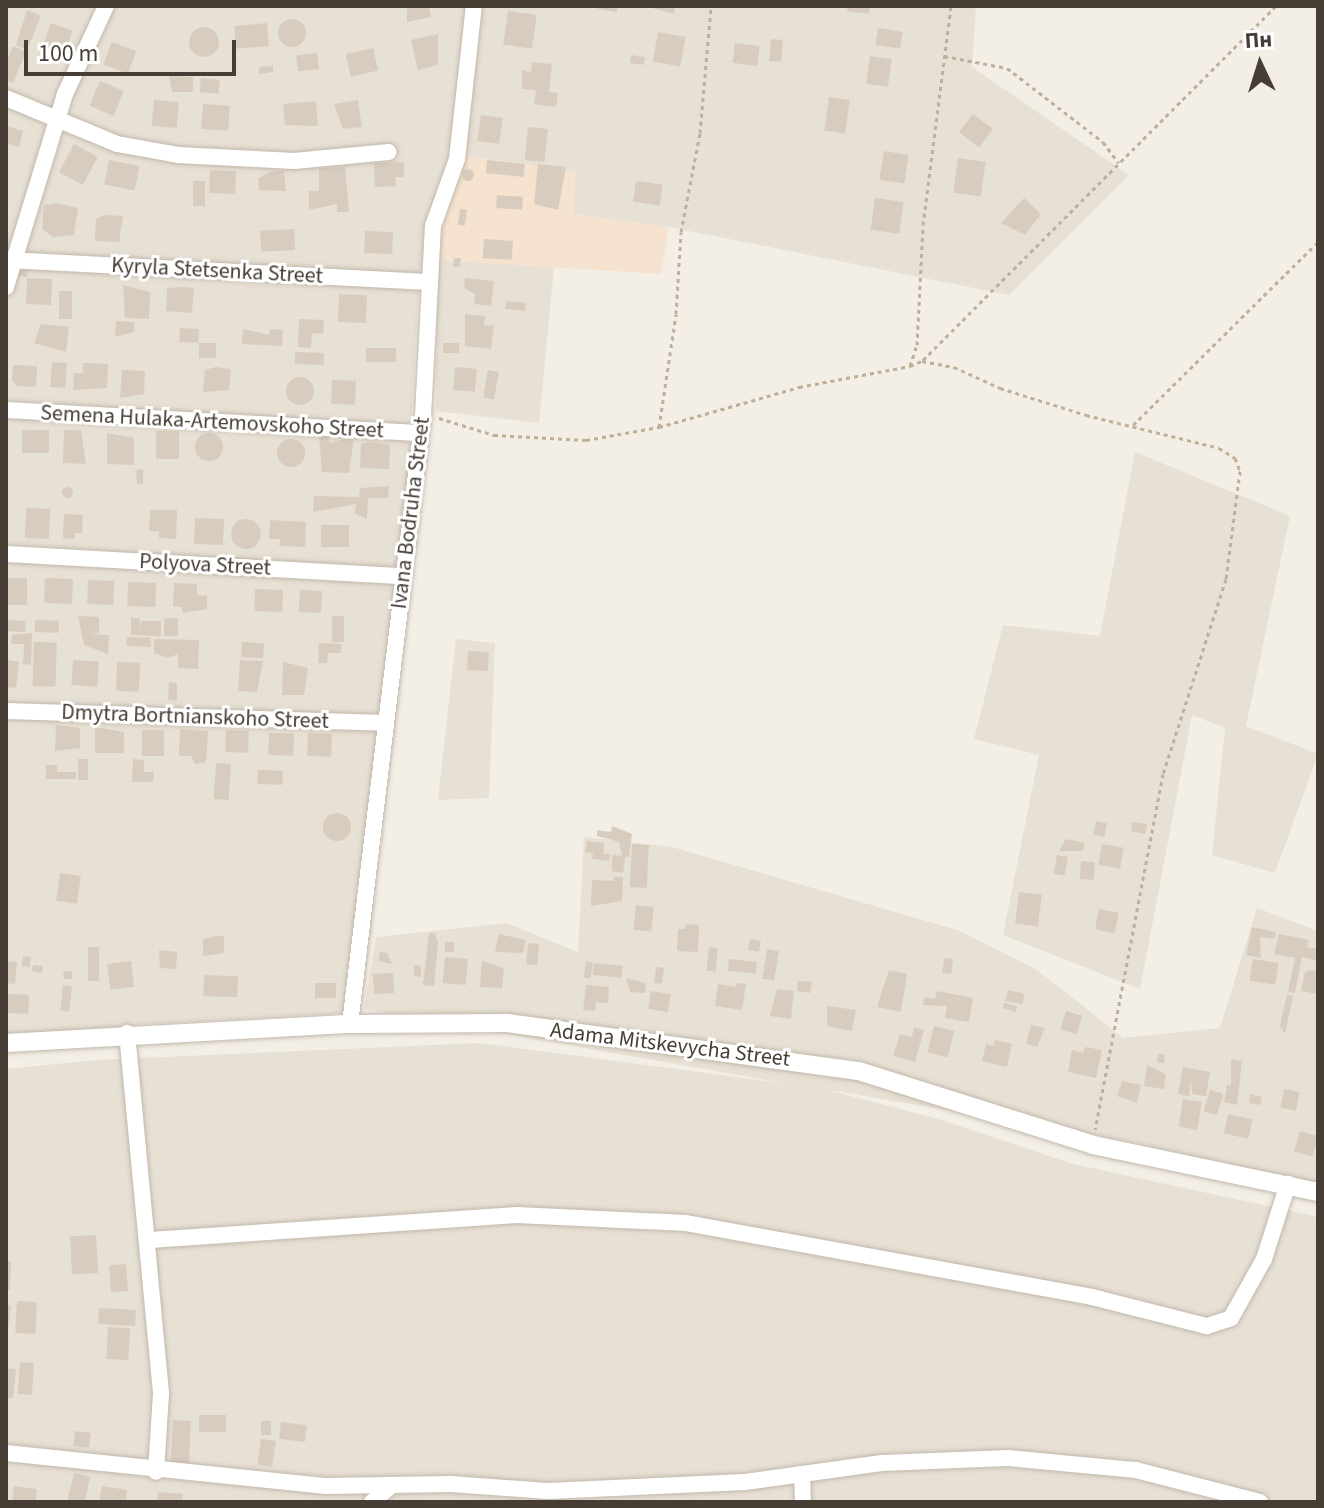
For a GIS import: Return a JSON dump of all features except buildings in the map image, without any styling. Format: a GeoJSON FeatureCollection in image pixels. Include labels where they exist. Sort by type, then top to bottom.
{"type":"FeatureCollection","features":[{"type":"Feature","properties":{"kind":"street"},"geometry":{"type":"LineString","coordinates":[[6,287],[9,261],[69,84],[106,6]]}},
{"type":"Feature","properties":{"kind":"street","name":"Ivana Bodruha Street"},"geometry":{"type":"LineString","coordinates":[[350,1024],[418,433],[423,416],[435,218],[454,171],[465,113],[474,6]]}},
{"type":"Feature","properties":{"kind":"street"},"geometry":{"type":"LineString","coordinates":[[6,98],[117,144],[178,155],[294,161],[389,152]]}},
{"type":"Feature","properties":{"kind":"street","name":"Kyryla Stetsenka Street"},"geometry":{"type":"LineString","coordinates":[[9,261],[429,282]]}},
{"type":"Feature","properties":{"kind":"street","name":"Semena Hulaka-Artemovskoho Street"},"geometry":{"type":"LineString","coordinates":[[6,410],[418,433]]}},
{"type":"Feature","properties":{"kind":"street","name":"Polyova Street"},"geometry":{"type":"LineString","coordinates":[[6,554],[403,576]]}},
{"type":"Feature","properties":{"kind":"street","name":"Dmytra Bortnianskoho Street"},"geometry":{"type":"LineString","coordinates":[[6,711],[384,723]]}},
{"type":"Feature","properties":{"kind":"street","name":"Adama Mitskevycha Street"},"geometry":{"type":"LineString","coordinates":[[6,1043],[127,1033],[498,1022],[859,1071],[1093,1145],[1318,1192]]}},
{"type":"Feature","properties":{"kind":"street"},"geometry":{"type":"LineString","coordinates":[[127,1033],[150,1240],[161,1394],[156,1472]]}},
{"type":"Feature","properties":{"kind":"street"},"geometry":{"type":"LineString","coordinates":[[150,1240],[517,1215],[686,1223],[1092,1297],[1207,1326],[1231,1318],[1238,1306],[1264,1259],[1288,1184]]}},
{"type":"Feature","properties":{"kind":"street"},"geometry":{"type":"LineString","coordinates":[[6,1453],[156,1472],[326,1486],[392,1485],[548,1491],[745,1482],[882,1463],[1008,1458],[1080,1462],[1136,1470],[1260,1502]]}},
{"type":"Feature","properties":{"kind":"street"},"geometry":{"type":"LineString","coordinates":[[802,1474],[803,1502]]}},
{"type":"Feature","properties":{"kind":"street"},"geometry":{"type":"LineString","coordinates":[[372,1502],[392,1485]]}},
{"type":"Feature","properties":{"kind":"street"},"geometry":{"type":"LineString","coordinates":[[326,1486],[338,1502]]}},
{"type":"Feature","properties":{"kind":"path"},"geometry":{"type":"LineString","coordinates":[[659,427],[676,314],[681,232],[700,133],[711,6]]}},
{"type":"Feature","properties":{"kind":"path"},"geometry":{"type":"LineString","coordinates":[[910,366],[917,345],[923,225],[951,6]]}},
{"type":"Feature","properties":{"kind":"path"},"geometry":{"type":"LineString","coordinates":[[423,416],[456,420],[494,435],[543,441],[586,440],[659,427],[799,387],[910,366],[922,361],[1276,6]]}},
{"type":"Feature","properties":{"kind":"path"},"geometry":{"type":"LineString","coordinates":[[944,56],[1007,68],[1103,142],[1119,163]]}},
{"type":"Feature","properties":{"kind":"path"},"geometry":{"type":"LineString","coordinates":[[1132,426],[1318,242]]}},
{"type":"Feature","properties":{"kind":"path"},"geometry":{"type":"LineString","coordinates":[[922,361],[954,367],[1000,388],[1219,448],[1235,458],[1240,471],[1226,579],[1163,774],[1093,1145]]}},
{"type":"Feature","properties":{"kind":"shaded area"},"geometry":{"type":"Polygon","coordinates":[[[6,6],[976,6],[972,67],[1129,175],[1009,295],[669,227],[574,214],[575,171],[466,156],[468,35],[451,155],[419,275],[408,489],[347,1013],[132,1025],[6,1039],[6,6]]]}},
{"type":"Feature","properties":{"kind":"shaded area"},"geometry":{"type":"Polygon","coordinates":[[[466,156],[575,171],[574,214],[669,227],[661,274],[437,260],[441,221],[466,156]]]}},
{"type":"Feature","properties":{"kind":"shaded area"},"geometry":{"type":"Polygon","coordinates":[[[437,260],[554,267],[539,423],[436,411],[437,260]]]}},
{"type":"Feature","properties":{"kind":"shaded area"},"geometry":{"type":"Polygon","coordinates":[[[1135,452],[1290,516],[1246,726],[1318,754],[1275,873],[1212,855],[1225,728],[1192,715],[1140,989],[1003,935],[1039,755],[974,739],[1003,625],[1100,636],[1135,452]]]}},
{"type":"Feature","properties":{"kind":"shaded area"},"geometry":{"type":"Polygon","coordinates":[[[456,639],[495,643],[489,798],[438,800],[456,639]]]}},
{"type":"Feature","properties":{"kind":"shaded area"},"geometry":{"type":"Polygon","coordinates":[[[584,837],[672,847],[957,930],[1036,969],[1123,1038],[1220,1028],[1257,908],[1318,931],[1318,1186],[1132,1142],[824,1089],[942,1120],[1073,1164],[1318,1217],[1318,1502],[6,1502],[6,1069],[97,1060],[479,1043],[789,1084],[364,1009],[376,937],[507,923],[578,952],[584,837]]]}}]}
